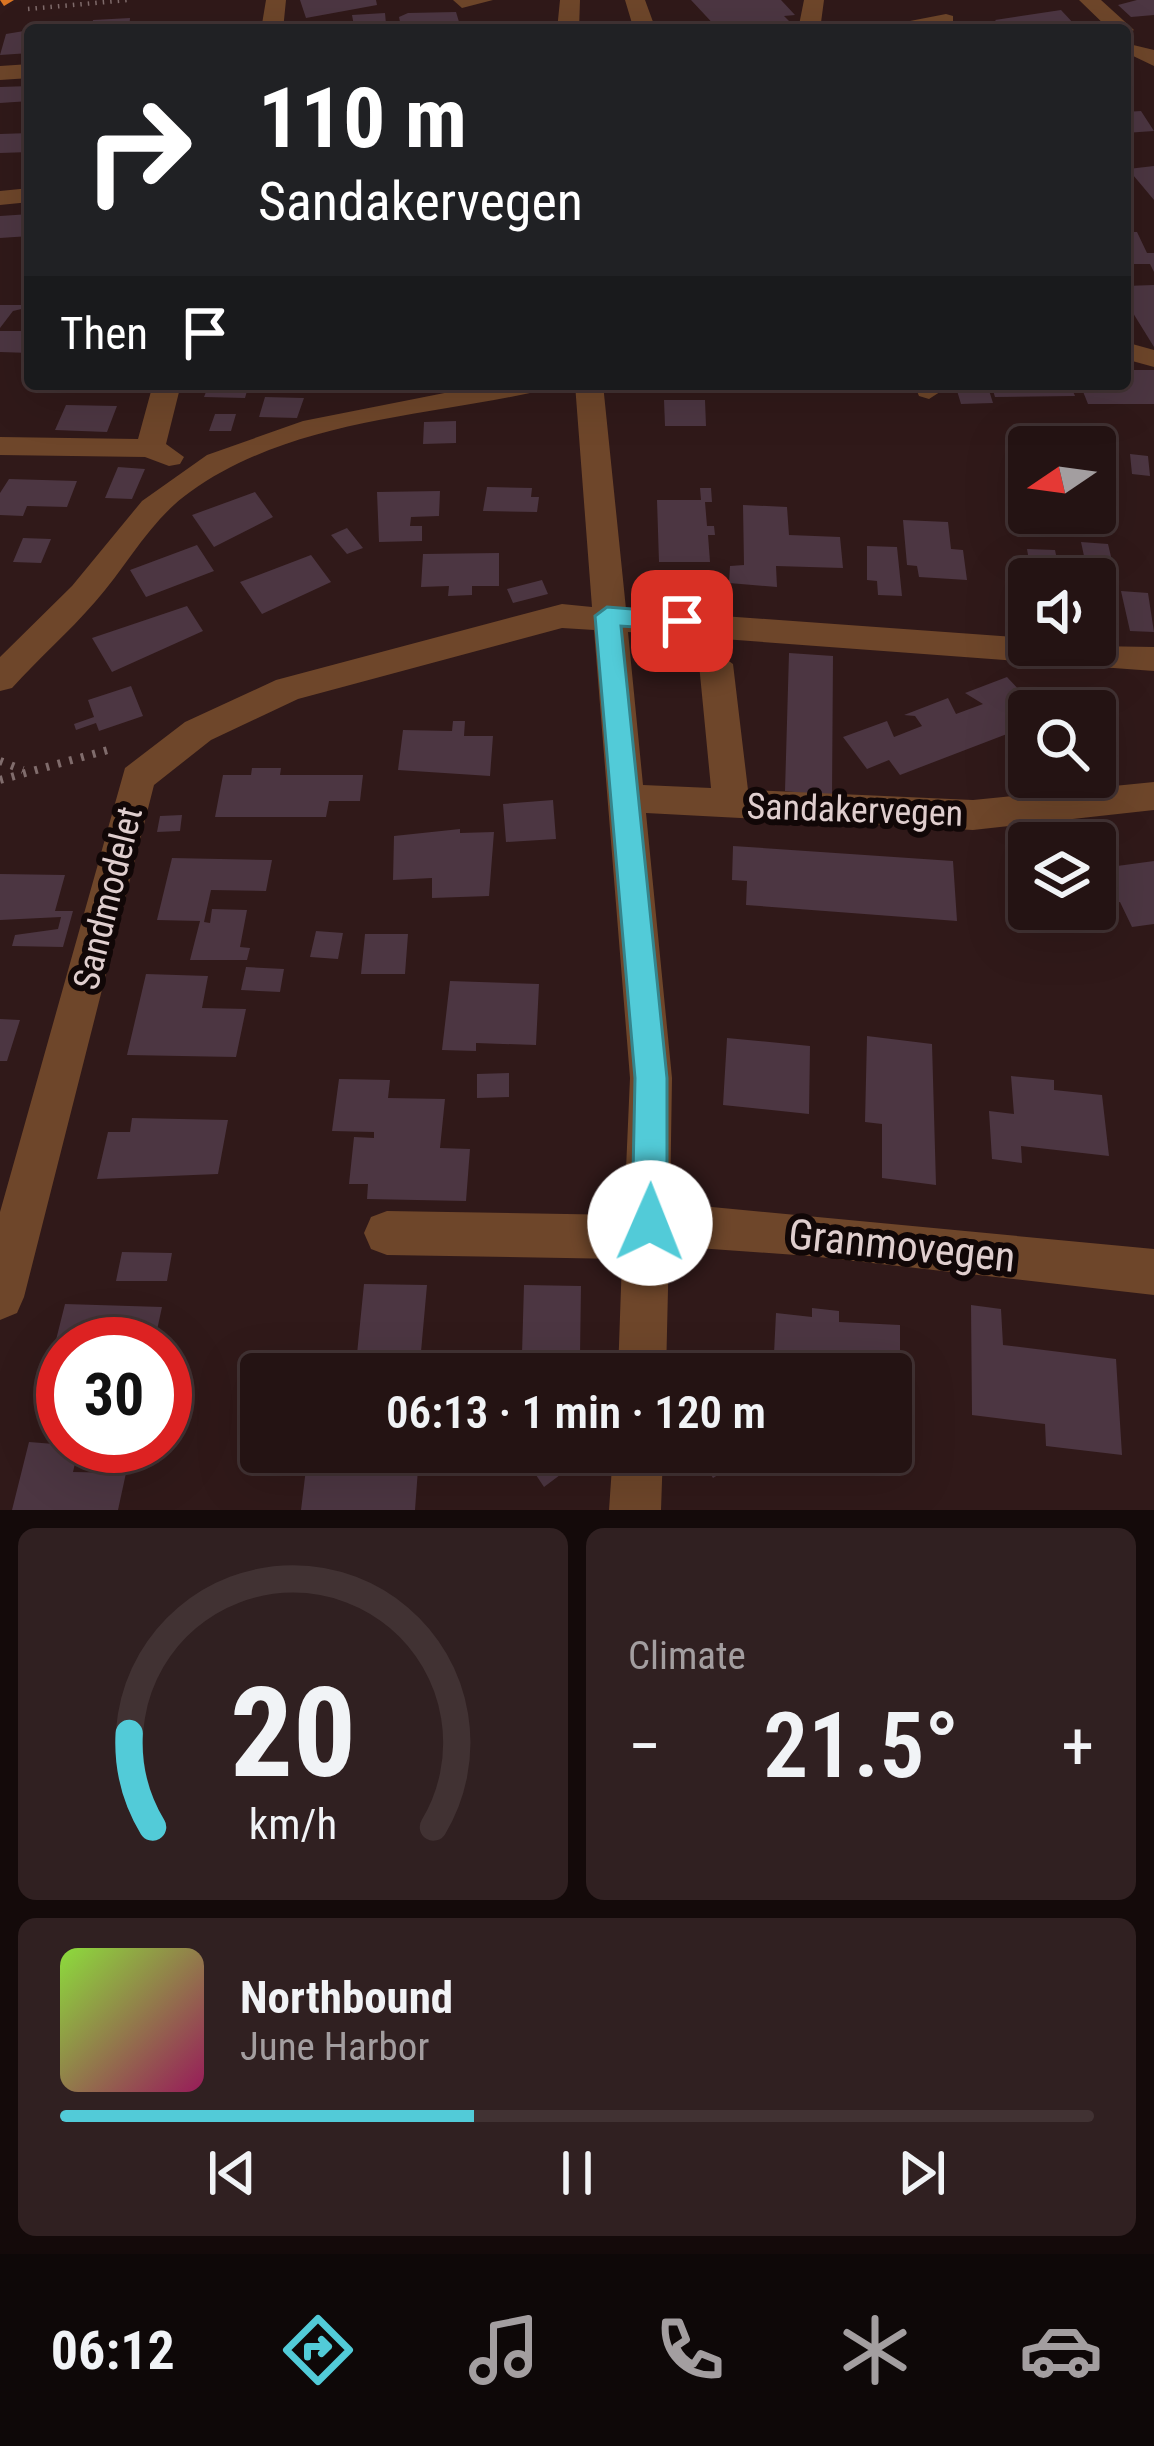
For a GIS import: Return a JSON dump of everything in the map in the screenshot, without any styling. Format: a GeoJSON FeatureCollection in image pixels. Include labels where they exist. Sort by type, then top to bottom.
{"type":"FeatureCollection","features":[{"type":"Feature","properties":{"kind":"street"},"geometry":{"type":"LineString","coordinates":[[1090,0],[1113,24]]}},
{"type":"Feature","properties":{"kind":"street"},"geometry":{"type":"LineString","coordinates":[[909,24],[950,17]]}},
{"type":"Feature","properties":{"kind":"street"},"geometry":{"type":"LineString","coordinates":[[150,448],[165,390]]}},
{"type":"Feature","properties":{"kind":"street"},"geometry":{"type":"LineString","coordinates":[[0,679],[81,596],[176,487],[199,472],[234,456],[362,417],[499,390]]}},
{"type":"Feature","properties":{"kind":"street"},"geometry":{"type":"LineString","coordinates":[[589,390],[651,1078],[643,1353]]}},
{"type":"Feature","properties":{"kind":"street"},"geometry":{"type":"LineString","coordinates":[[0,446],[150,448],[199,472]]}},
{"type":"Feature","properties":{"kind":"street","name":"Sandmodelet"},"geometry":{"type":"LineString","coordinates":[[0,1297],[137,778],[198,731],[288,688],[562,616],[607,616]]}},
{"type":"Feature","properties":{"kind":"street"},"geometry":{"type":"LineString","coordinates":[[607,616],[1154,658]]}},
{"type":"Feature","properties":{"kind":"street"},"geometry":{"type":"LineString","coordinates":[[716,664],[730,804]]}},
{"type":"Feature","properties":{"kind":"street","name":"Sandakervegen"},"geometry":{"type":"LineString","coordinates":[[626,798],[973,815],[1154,796]]}},
{"type":"Feature","properties":{"kind":"street","name":"Granmovegen"},"geometry":{"type":"LineString","coordinates":[[387,1233],[649,1230],[810,1234],[1154,1272]]}},
{"type":"Feature","properties":{"kind":"street"},"geometry":{"type":"LineString","coordinates":[[635,1510],[637,1473]]}},
{"type":"Feature","properties":{"kind":"path"},"geometry":{"type":"LineString","coordinates":[[9,3],[128,0]]}},
{"type":"Feature","properties":{"kind":"path"},"geometry":{"type":"LineString","coordinates":[[0,780],[124,745]]}},
{"type":"Feature","properties":{"kind":"path"},"geometry":{"type":"LineString","coordinates":[[0,761],[25,771]]}},
{"type":"Feature","properties":{"kind":"building"},"geometry":{"type":"Polygon","coordinates":[[[300,0],[376,0],[377,5],[306,18],[300,0]]]}},
{"type":"Feature","properties":{"kind":"building"},"geometry":{"type":"Polygon","coordinates":[[[691,0],[781,0],[795,15],[784,16],[792,24],[713,24],[691,0]]]}},
{"type":"Feature","properties":{"kind":"building"},"geometry":{"type":"Polygon","coordinates":[[[1154,0],[1154,15],[1131,17],[1118,5],[1154,0]]]}},
{"type":"Feature","properties":{"kind":"building"},"geometry":{"type":"Polygon","coordinates":[[[1061,10],[1074,24],[999,24],[995,20],[1061,10]]]}},
{"type":"Feature","properties":{"kind":"building"},"geometry":{"type":"Polygon","coordinates":[[[456,12],[460,24],[400,24],[399,17],[456,12]]]}},
{"type":"Feature","properties":{"kind":"building"},"geometry":{"type":"Polygon","coordinates":[[[385,13],[386,24],[354,24],[352,15],[385,13]]]}},
{"type":"Feature","properties":{"kind":"building"},"geometry":{"type":"Polygon","coordinates":[[[130,18],[130,24],[92,24],[93,20],[130,18]]]}},
{"type":"Feature","properties":{"kind":"building"},"geometry":{"type":"Polygon","coordinates":[[[24,31],[24,53],[0,55],[6,34],[24,31]]]}},
{"type":"Feature","properties":{"kind":"building"},"geometry":{"type":"Polygon","coordinates":[[[24,86],[24,101],[0,103],[0,87],[24,86]]]}},
{"type":"Feature","properties":{"kind":"building"},"geometry":{"type":"Polygon","coordinates":[[[1141,111],[1154,131],[1131,133],[1131,112],[1141,111]]]}},
{"type":"Feature","properties":{"kind":"building"},"geometry":{"type":"Polygon","coordinates":[[[24,133],[24,152],[0,153],[0,134],[24,133]]]}},
{"type":"Feature","properties":{"kind":"building"},"geometry":{"type":"Polygon","coordinates":[[[1154,166],[1154,200],[1131,173],[1131,169],[1154,166]]]}},
{"type":"Feature","properties":{"kind":"building"},"geometry":{"type":"Polygon","coordinates":[[[24,214],[24,236],[0,238],[0,216],[24,214]]]}},
{"type":"Feature","properties":{"kind":"building"},"geometry":{"type":"Polygon","coordinates":[[[1131,232],[1137,232],[1147,253],[1154,253],[1154,272],[1150,264],[1131,264],[1131,232]]]}},
{"type":"Feature","properties":{"kind":"building"},"geometry":{"type":"Polygon","coordinates":[[[1154,285],[1154,347],[1131,313],[1131,286],[1154,285]]]}},
{"type":"Feature","properties":{"kind":"building"},"geometry":{"type":"Polygon","coordinates":[[[0,305],[24,305],[13,311],[0,328],[0,305]]]}},
{"type":"Feature","properties":{"kind":"building"},"geometry":{"type":"Polygon","coordinates":[[[0,331],[24,331],[24,353],[0,352],[0,331]]]}},
{"type":"Feature","properties":{"kind":"building"},"geometry":{"type":"Polygon","coordinates":[[[1131,370],[1154,370],[1154,404],[1088,404],[1082,390],[1131,390],[1131,370]]]}},
{"type":"Feature","properties":{"kind":"building"},"geometry":{"type":"Polygon","coordinates":[[[207,390],[247,390],[245,398],[204,397],[207,390]]]}},
{"type":"Feature","properties":{"kind":"building"},"geometry":{"type":"Polygon","coordinates":[[[957,390],[989,390],[993,403],[961,404],[957,390]]]}},
{"type":"Feature","properties":{"kind":"building"},"geometry":{"type":"Polygon","coordinates":[[[993,390],[1072,390],[1075,396],[995,397],[993,390]]]}},
{"type":"Feature","properties":{"kind":"building"},"geometry":{"type":"Polygon","coordinates":[[[265,397],[304,398],[297,418],[259,417],[265,397]]]}},
{"type":"Feature","properties":{"kind":"building"},"geometry":{"type":"Polygon","coordinates":[[[664,400],[705,400],[706,426],[665,426],[664,400]]]}},
{"type":"Feature","properties":{"kind":"building"},"geometry":{"type":"Polygon","coordinates":[[[66,405],[117,406],[107,432],[55,430],[66,405]]]}},
{"type":"Feature","properties":{"kind":"building"},"geometry":{"type":"Polygon","coordinates":[[[215,414],[236,414],[231,431],[209,431],[215,414]]]}},
{"type":"Feature","properties":{"kind":"building"},"geometry":{"type":"Polygon","coordinates":[[[456,421],[456,443],[423,444],[424,422],[456,421]]]}},
{"type":"Feature","properties":{"kind":"building"},"geometry":{"type":"Polygon","coordinates":[[[1130,454],[1148,456],[1150,476],[1132,474],[1130,454]]]}},
{"type":"Feature","properties":{"kind":"building"},"geometry":{"type":"Polygon","coordinates":[[[118,467],[145,469],[132,499],[105,498],[118,467]]]}},
{"type":"Feature","properties":{"kind":"building"},"geometry":{"type":"Polygon","coordinates":[[[9,479],[77,481],[67,507],[27,506],[23,516],[0,515],[0,493],[9,479]]]}},
{"type":"Feature","properties":{"kind":"building"},"geometry":{"type":"Polygon","coordinates":[[[487,487],[532,488],[531,497],[539,497],[537,512],[483,511],[487,487]]]}},
{"type":"Feature","properties":{"kind":"building"},"geometry":{"type":"Polygon","coordinates":[[[700,488],[711,488],[712,502],[705,502],[707,526],[714,526],[715,535],[708,535],[710,562],[659,562],[657,500],[701,500],[700,488]]]}},
{"type":"Feature","properties":{"kind":"building"},"geometry":{"type":"Polygon","coordinates":[[[440,491],[439,516],[411,517],[410,526],[422,526],[422,541],[379,542],[377,492],[440,491]]]}},
{"type":"Feature","properties":{"kind":"building"},"geometry":{"type":"Polygon","coordinates":[[[255,492],[273,517],[214,547],[192,515],[255,492]]]}},
{"type":"Feature","properties":{"kind":"building"},"geometry":{"type":"Polygon","coordinates":[[[743,505],[787,507],[789,535],[840,537],[843,568],[776,566],[777,587],[729,583],[730,566],[744,565],[743,505]]]}},
{"type":"Feature","properties":{"kind":"building"},"geometry":{"type":"Polygon","coordinates":[[[903,520],[948,522],[951,549],[963,550],[967,580],[919,577],[917,566],[907,565],[903,520]]]}},
{"type":"Feature","properties":{"kind":"building"},"geometry":{"type":"Polygon","coordinates":[[[347,528],[363,548],[347,554],[331,535],[347,528]]]}},
{"type":"Feature","properties":{"kind":"building"},"geometry":{"type":"Polygon","coordinates":[[[23,538],[51,539],[41,563],[13,562],[23,538]]]}},
{"type":"Feature","properties":{"kind":"building"},"geometry":{"type":"Polygon","coordinates":[[[1081,542],[1108,544],[1111,558],[1066,555],[1084,556],[1081,542]]]}},
{"type":"Feature","properties":{"kind":"building"},"geometry":{"type":"Polygon","coordinates":[[[197,545],[214,571],[146,597],[130,570],[197,545]]]}},
{"type":"Feature","properties":{"kind":"building"},"geometry":{"type":"Polygon","coordinates":[[[867,546],[897,547],[902,596],[878,595],[877,581],[867,580],[867,546]]]}},
{"type":"Feature","properties":{"kind":"building"},"geometry":{"type":"Polygon","coordinates":[[[1027,549],[1055,550],[1057,558],[1028,558],[1027,549]]]}},
{"type":"Feature","properties":{"kind":"building"},"geometry":{"type":"Polygon","coordinates":[[[499,553],[499,586],[472,586],[472,595],[448,596],[449,586],[421,587],[423,554],[499,553]]]}},
{"type":"Feature","properties":{"kind":"building"},"geometry":{"type":"Polygon","coordinates":[[[311,555],[331,582],[262,614],[240,582],[311,555]]]}},
{"type":"Feature","properties":{"kind":"building"},"geometry":{"type":"Polygon","coordinates":[[[542,580],[548,594],[513,603],[507,589],[542,580]]]}},
{"type":"Feature","properties":{"kind":"building"},"geometry":{"type":"Polygon","coordinates":[[[1121,591],[1148,593],[1154,632],[1130,631],[1121,591]]]}},
{"type":"Feature","properties":{"kind":"building"},"geometry":{"type":"Polygon","coordinates":[[[187,606],[203,631],[112,672],[92,638],[187,606]]]}},
{"type":"Feature","properties":{"kind":"building"},"geometry":{"type":"Polygon","coordinates":[[[789,653],[833,656],[832,796],[785,791],[789,653]]]}},
{"type":"Feature","properties":{"kind":"building"},"geometry":{"type":"Polygon","coordinates":[[[1007,677],[1019,690],[1008,690],[1008,734],[900,775],[889,760],[867,769],[843,737],[887,721],[894,737],[922,726],[915,716],[904,715],[948,698],[956,714],[983,704],[965,693],[1007,677]]]}},
{"type":"Feature","properties":{"kind":"building"},"geometry":{"type":"Polygon","coordinates":[[[131,686],[143,716],[99,731],[96,723],[76,730],[74,724],[94,717],[88,700],[131,686]]]}},
{"type":"Feature","properties":{"kind":"building"},"geometry":{"type":"Polygon","coordinates":[[[453,721],[465,721],[464,736],[493,736],[490,776],[398,770],[403,730],[452,731],[453,721]]]}},
{"type":"Feature","properties":{"kind":"building"},"geometry":{"type":"Polygon","coordinates":[[[252,768],[281,768],[280,775],[363,775],[360,801],[329,801],[326,817],[215,817],[223,775],[251,775],[252,768]]]}},
{"type":"Feature","properties":{"kind":"building"},"geometry":{"type":"Polygon","coordinates":[[[553,800],[556,839],[506,842],[503,804],[553,800]]]}},
{"type":"Feature","properties":{"kind":"building"},"geometry":{"type":"Polygon","coordinates":[[[182,815],[180,831],[157,832],[160,816],[182,815]]]}},
{"type":"Feature","properties":{"kind":"building"},"geometry":{"type":"Polygon","coordinates":[[[460,829],[460,833],[494,832],[489,896],[432,898],[432,878],[393,880],[394,836],[460,829]]]}},
{"type":"Feature","properties":{"kind":"building"},"geometry":{"type":"Polygon","coordinates":[[[733,846],[953,861],[957,921],[746,905],[747,881],[732,880],[733,846]]]}},
{"type":"Feature","properties":{"kind":"building"},"geometry":{"type":"Polygon","coordinates":[[[172,858],[272,860],[266,891],[211,890],[204,922],[210,923],[212,909],[247,910],[240,947],[250,948],[247,960],[190,960],[200,921],[157,920],[172,858]]]}},
{"type":"Feature","properties":{"kind":"building"},"geometry":{"type":"Polygon","coordinates":[[[1154,861],[1154,924],[1132,927],[1120,902],[1116,903],[1116,866],[1154,861]]]}},
{"type":"Feature","properties":{"kind":"building"},"geometry":{"type":"Polygon","coordinates":[[[0,874],[65,875],[55,911],[73,911],[63,947],[12,946],[15,935],[58,929],[61,917],[0,920],[0,874]]]}},
{"type":"Feature","properties":{"kind":"building"},"geometry":{"type":"Polygon","coordinates":[[[316,931],[343,933],[338,959],[310,957],[316,931]]]}},
{"type":"Feature","properties":{"kind":"building"},"geometry":{"type":"Polygon","coordinates":[[[365,934],[408,934],[405,974],[361,974],[365,934]]]}},
{"type":"Feature","properties":{"kind":"building"},"geometry":{"type":"Polygon","coordinates":[[[246,967],[284,969],[280,992],[241,990],[246,967]]]}},
{"type":"Feature","properties":{"kind":"building"},"geometry":{"type":"Polygon","coordinates":[[[146,974],[208,976],[202,1008],[246,1009],[236,1057],[127,1055],[146,974]]]}},
{"type":"Feature","properties":{"kind":"building"},"geometry":{"type":"Polygon","coordinates":[[[450,981],[539,984],[536,1045],[476,1043],[476,1051],[442,1050],[450,981]]]}},
{"type":"Feature","properties":{"kind":"building"},"geometry":{"type":"Polygon","coordinates":[[[0,1019],[20,1020],[7,1061],[0,1061],[0,1019]]]}},
{"type":"Feature","properties":{"kind":"building"},"geometry":{"type":"Polygon","coordinates":[[[867,1036],[932,1044],[936,1185],[882,1178],[882,1124],[865,1122],[867,1036]]]}},
{"type":"Feature","properties":{"kind":"building"},"geometry":{"type":"Polygon","coordinates":[[[727,1038],[810,1046],[809,1114],[723,1105],[727,1038]]]}},
{"type":"Feature","properties":{"kind":"building"},"geometry":{"type":"Polygon","coordinates":[[[509,1073],[509,1097],[477,1098],[477,1074],[509,1073]]]}},
{"type":"Feature","properties":{"kind":"building"},"geometry":{"type":"Polygon","coordinates":[[[1011,1076],[1054,1080],[1054,1090],[1102,1095],[1109,1156],[1021,1146],[1022,1163],[992,1159],[989,1111],[1014,1114],[1011,1076]]]}},
{"type":"Feature","properties":{"kind":"building"},"geometry":{"type":"Polygon","coordinates":[[[339,1079],[390,1080],[388,1098],[445,1099],[440,1148],[470,1149],[466,1201],[367,1199],[368,1184],[349,1184],[354,1137],[374,1138],[374,1132],[332,1131],[339,1079]]]}},
{"type":"Feature","properties":{"kind":"building"},"geometry":{"type":"Polygon","coordinates":[[[132,1118],[228,1120],[218,1174],[97,1179],[108,1132],[130,1132],[132,1118]]]}},
{"type":"Feature","properties":{"kind":"building"},"geometry":{"type":"Polygon","coordinates":[[[122,1252],[172,1253],[167,1281],[116,1281],[122,1252]]]}},
{"type":"Feature","properties":{"kind":"building"},"geometry":{"type":"Polygon","coordinates":[[[364,1284],[427,1285],[421,1353],[357,1353],[364,1284]]]}},
{"type":"Feature","properties":{"kind":"building"},"geometry":{"type":"Polygon","coordinates":[[[524,1285],[581,1286],[580,1353],[522,1353],[524,1285]]]}},
{"type":"Feature","properties":{"kind":"building"},"geometry":{"type":"Polygon","coordinates":[[[65,1304],[162,1307],[160,1317],[62,1317],[65,1304]]]}},
{"type":"Feature","properties":{"kind":"building"},"geometry":{"type":"Polygon","coordinates":[[[971,1305],[1001,1309],[1003,1345],[1116,1359],[1122,1455],[1046,1446],[1045,1424],[972,1415],[971,1305]]]}},
{"type":"Feature","properties":{"kind":"building"},"geometry":{"type":"Polygon","coordinates":[[[812,1308],[839,1311],[839,1322],[900,1325],[900,1353],[774,1353],[776,1313],[812,1317],[812,1308]]]}},
{"type":"Feature","properties":{"kind":"building"},"geometry":{"type":"Polygon","coordinates":[[[29,1442],[36,1443],[36,1473],[126,1473],[118,1510],[12,1510],[29,1442]]]}},
{"type":"Feature","properties":{"kind":"building"},"geometry":{"type":"Polygon","coordinates":[[[305,1473],[418,1473],[415,1510],[301,1510],[305,1473]]]}},
{"type":"Feature","properties":{"kind":"building"},"geometry":{"type":"Polygon","coordinates":[[[535,1473],[563,1473],[544,1487],[535,1473]]]}},
{"type":"Feature","properties":{"kind":"route"},"geometry":{"type":"LineString","coordinates":[[650,1223],[651,1078],[607,616],[682,621]]}}]}
